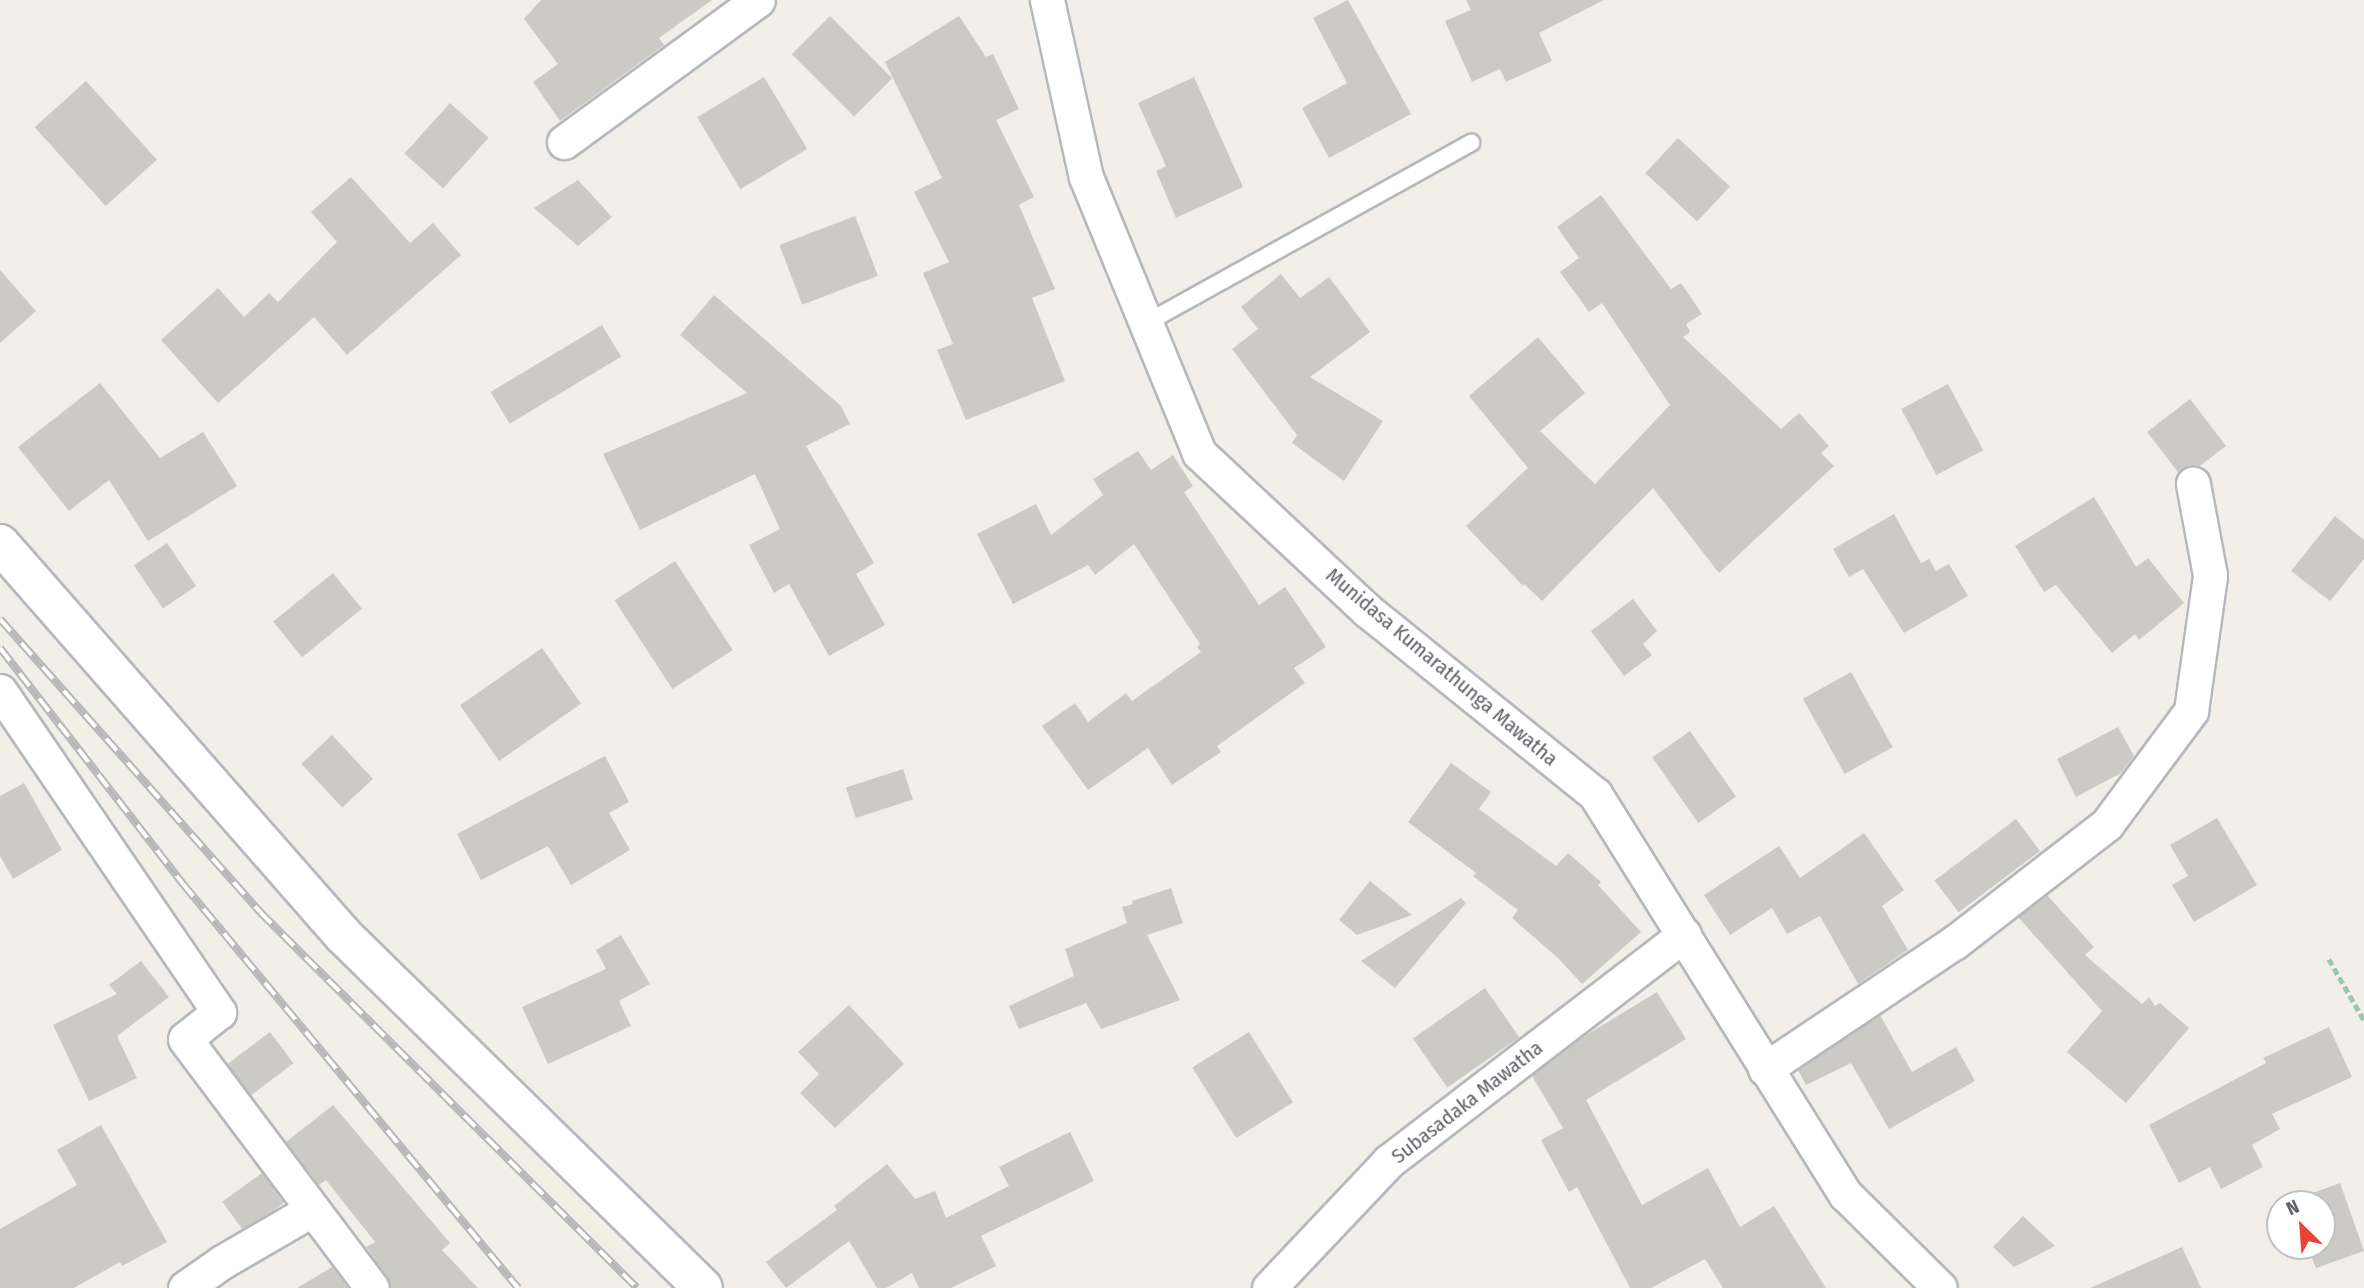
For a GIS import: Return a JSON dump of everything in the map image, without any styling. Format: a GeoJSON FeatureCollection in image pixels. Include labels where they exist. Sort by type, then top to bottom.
{"type":"FeatureCollection","features":[{"type":"Feature","properties":{"kind":"street"},"geometry":{"type":"LineString","coordinates":[[564,142],[758,0]]}},
{"type":"Feature","properties":{"kind":"street","name":"Munidasa Kumarathunga Mawatha"},"geometry":{"type":"LineString","coordinates":[[1047,0],[1086,177],[1199,453],[1368,611],[1595,794],[1846,1195],[1940,1288]]}},
{"type":"Feature","properties":{"kind":"street"},"geometry":{"type":"LineString","coordinates":[[1765,1069],[1955,942],[2107,824],[2191,711],[2210,575],[2193,484]]}},
{"type":"Feature","properties":{"kind":"street"},"geometry":{"type":"LineString","coordinates":[[0,544],[343,935],[703,1288]]}},
{"type":"Feature","properties":{"kind":"street"},"geometry":{"type":"LineString","coordinates":[[0,691],[219,1012],[185,1040],[372,1288]]}},
{"type":"Feature","properties":{"kind":"street","name":"Subasadaka Mawatha"},"geometry":{"type":"LineString","coordinates":[[1269,1288],[1390,1161],[1684,935]]}},
{"type":"Feature","properties":{"kind":"street"},"geometry":{"type":"LineString","coordinates":[[185,1288],[222,1262],[313,1209]]}},
{"type":"Feature","properties":{"kind":"lane"},"geometry":{"type":"LineString","coordinates":[[1146,323],[1471,143]]}},
{"type":"Feature","properties":{"kind":"path"},"geometry":{"type":"LineString","coordinates":[[2329,959],[2364,1020]]}},
{"type":"Feature","properties":{"kind":"building"},"geometry":{"type":"Polygon","coordinates":[[[541,0],[712,0],[659,38],[664,45],[560,121],[533,82],[558,64],[524,19],[541,0]]]}},
{"type":"Feature","properties":{"kind":"building"},"geometry":{"type":"Polygon","coordinates":[[[1348,0],[1411,114],[1329,158],[1302,108],[1347,83],[1313,18],[1348,0]]]}},
{"type":"Feature","properties":{"kind":"building"},"geometry":{"type":"Polygon","coordinates":[[[1466,0],[1604,0],[1539,33],[1552,61],[1506,82],[1500,69],[1472,82],[1445,21],[1471,10],[1466,0]]]}},
{"type":"Feature","properties":{"kind":"building"},"geometry":{"type":"Polygon","coordinates":[[[830,16],[892,78],[854,116],[792,54],[830,16]]]}},
{"type":"Feature","properties":{"kind":"building"},"geometry":{"type":"Polygon","coordinates":[[[959,16],[986,57],[993,54],[1019,109],[996,120],[1034,197],[1019,205],[1055,289],[1032,298],[1065,381],[966,420],[937,350],[953,344],[923,273],[949,262],[914,192],[942,178],[885,62],[959,16]]]}},
{"type":"Feature","properties":{"kind":"building"},"geometry":{"type":"Polygon","coordinates":[[[764,77],[807,149],[740,189],[697,117],[764,77]]]}},
{"type":"Feature","properties":{"kind":"building"},"geometry":{"type":"Polygon","coordinates":[[[1194,77],[1243,187],[1176,218],[1156,171],[1166,166],[1138,103],[1194,77]]]}},
{"type":"Feature","properties":{"kind":"building"},"geometry":{"type":"Polygon","coordinates":[[[86,81],[157,160],[106,206],[35,127],[86,81]]]}},
{"type":"Feature","properties":{"kind":"building"},"geometry":{"type":"Polygon","coordinates":[[[450,103],[489,138],[443,188],[404,154],[450,103]]]}},
{"type":"Feature","properties":{"kind":"building"},"geometry":{"type":"Polygon","coordinates":[[[1678,138],[1730,186],[1697,222],[1645,173],[1678,138]]]}},
{"type":"Feature","properties":{"kind":"building"},"geometry":{"type":"Polygon","coordinates":[[[351,177],[410,243],[433,223],[461,255],[347,355],[314,317],[218,403],[161,340],[218,288],[244,317],[269,293],[278,302],[337,242],[311,212],[351,177]]]}},
{"type":"Feature","properties":{"kind":"building"},"geometry":{"type":"Polygon","coordinates":[[[578,180],[612,217],[578,246],[534,208],[578,180]]]}},
{"type":"Feature","properties":{"kind":"building"},"geometry":{"type":"Polygon","coordinates":[[[1601,195],[1671,289],[1681,283],[1702,314],[1686,324],[1690,332],[1683,337],[1781,429],[1799,413],[1829,446],[1821,453],[1834,466],[1719,573],[1653,488],[1542,601],[1524,584],[1523,586],[1466,526],[1528,468],[1469,396],[1538,337],[1585,393],[1540,431],[1595,484],[1670,405],[1602,303],[1589,312],[1560,272],[1579,258],[1557,227],[1601,195]]]}},
{"type":"Feature","properties":{"kind":"building"},"geometry":{"type":"Polygon","coordinates":[[[855,216],[878,276],[802,305],[779,245],[855,216]]]}},
{"type":"Feature","properties":{"kind":"building"},"geometry":{"type":"Polygon","coordinates":[[[0,270],[36,311],[0,343],[0,270]]]}},
{"type":"Feature","properties":{"kind":"building"},"geometry":{"type":"Polygon","coordinates":[[[1281,274],[1300,298],[1329,277],[1370,332],[1310,377],[1383,421],[1344,481],[1292,443],[1297,435],[1232,349],[1258,329],[1241,307],[1281,274]]]}},
{"type":"Feature","properties":{"kind":"building"},"geometry":{"type":"Polygon","coordinates":[[[714,295],[841,406],[850,424],[806,446],[874,563],[856,574],[885,625],[829,656],[789,584],[774,593],[749,545],[780,529],[755,474],[640,530],[603,454],[747,393],[680,335],[714,295]]]}},
{"type":"Feature","properties":{"kind":"building"},"geometry":{"type":"Polygon","coordinates":[[[602,325],[621,357],[510,424],[491,392],[602,325]]]}},
{"type":"Feature","properties":{"kind":"building"},"geometry":{"type":"Polygon","coordinates":[[[100,383],[160,458],[203,432],[237,486],[148,541],[109,480],[69,511],[18,447],[100,383]]]}},
{"type":"Feature","properties":{"kind":"building"},"geometry":{"type":"Polygon","coordinates":[[[1948,384],[1983,450],[1936,475],[1901,409],[1948,384]]]}},
{"type":"Feature","properties":{"kind":"building"},"geometry":{"type":"Polygon","coordinates":[[[2190,399],[2226,446],[2200,466],[2189,465],[2178,472],[2147,432],[2190,399]]]}},
{"type":"Feature","properties":{"kind":"building"},"geometry":{"type":"Polygon","coordinates":[[[1138,451],[1151,470],[1173,455],[1193,486],[1184,492],[1259,605],[1285,587],[1326,647],[1294,668],[1305,683],[1217,746],[1221,752],[1172,785],[1148,748],[1088,790],[1042,726],[1075,703],[1088,722],[1126,693],[1132,701],[1201,652],[1197,647],[1200,644],[1134,544],[1095,575],[1088,565],[1013,604],[977,534],[1036,504],[1051,535],[1103,495],[1093,479],[1138,451]]]}},
{"type":"Feature","properties":{"kind":"building"},"geometry":{"type":"Polygon","coordinates":[[[2094,497],[2136,567],[2148,558],[2184,603],[2139,640],[2135,634],[2112,653],[2056,585],[2044,592],[2015,546],[2094,497]]]}},
{"type":"Feature","properties":{"kind":"building"},"geometry":{"type":"Polygon","coordinates":[[[1894,514],[1921,563],[1929,559],[1936,571],[1949,564],[1968,596],[1904,633],[1863,569],[1849,577],[1833,549],[1894,514]]]}},
{"type":"Feature","properties":{"kind":"building"},"geometry":{"type":"Polygon","coordinates":[[[2335,516],[2364,540],[2364,559],[2330,601],[2291,571],[2335,516]]]}},
{"type":"Feature","properties":{"kind":"building"},"geometry":{"type":"Polygon","coordinates":[[[167,543],[196,586],[163,608],[134,565],[167,543]]]}},
{"type":"Feature","properties":{"kind":"building"},"geometry":{"type":"Polygon","coordinates":[[[675,561],[733,650],[672,689],[615,600],[675,561]]]}},
{"type":"Feature","properties":{"kind":"building"},"geometry":{"type":"Polygon","coordinates":[[[333,573],[362,609],[302,657],[273,621],[333,573]]]}},
{"type":"Feature","properties":{"kind":"building"},"geometry":{"type":"Polygon","coordinates":[[[1633,599],[1657,631],[1643,644],[1652,655],[1624,676],[1591,631],[1633,599]]]}},
{"type":"Feature","properties":{"kind":"building"},"geometry":{"type":"Polygon","coordinates":[[[542,648],[581,704],[499,761],[460,705],[542,648]]]}},
{"type":"Feature","properties":{"kind":"building"},"geometry":{"type":"Polygon","coordinates":[[[1851,672],[1893,747],[1845,774],[1803,699],[1851,672]]]}},
{"type":"Feature","properties":{"kind":"building"},"geometry":{"type":"Polygon","coordinates":[[[2118,727],[2134,756],[2121,773],[2076,797],[2057,759],[2118,727]]]}},
{"type":"Feature","properties":{"kind":"building"},"geometry":{"type":"Polygon","coordinates":[[[1690,731],[1736,797],[1698,823],[1652,757],[1690,731]]]}},
{"type":"Feature","properties":{"kind":"building"},"geometry":{"type":"Polygon","coordinates":[[[332,735],[373,779],[342,808],[301,764],[332,735]]]}},
{"type":"Feature","properties":{"kind":"building"},"geometry":{"type":"Polygon","coordinates":[[[605,756],[629,802],[609,813],[630,850],[571,885],[548,846],[481,880],[457,834],[605,756]]]}},
{"type":"Feature","properties":{"kind":"building"},"geometry":{"type":"Polygon","coordinates":[[[1451,763],[1491,792],[1479,809],[1556,866],[1568,853],[1601,882],[1598,885],[1641,932],[1582,984],[1558,958],[1512,918],[1518,910],[1473,876],[1476,873],[1408,822],[1451,763]]]}},
{"type":"Feature","properties":{"kind":"building"},"geometry":{"type":"Polygon","coordinates":[[[903,769],[913,799],[856,818],[846,788],[903,769]]]}},
{"type":"Feature","properties":{"kind":"building"},"geometry":{"type":"Polygon","coordinates":[[[24,783],[62,850],[13,879],[0,856],[0,796],[24,783]]]}},
{"type":"Feature","properties":{"kind":"building"},"geometry":{"type":"Polygon","coordinates":[[[2217,818],[2257,885],[2194,922],[2172,885],[2188,876],[2170,845],[2217,818]]]}},
{"type":"Feature","properties":{"kind":"building"},"geometry":{"type":"Polygon","coordinates":[[[2016,819],[2040,851],[1959,912],[1935,880],[2016,819]]]}},
{"type":"Feature","properties":{"kind":"building"},"geometry":{"type":"Polygon","coordinates":[[[1864,833],[1904,890],[1882,906],[1908,950],[1858,984],[1820,916],[1787,934],[1772,908],[1730,935],[1704,895],[1779,846],[1800,878],[1864,833]]]}},
{"type":"Feature","properties":{"kind":"building"},"geometry":{"type":"Polygon","coordinates":[[[1370,881],[1412,915],[1357,935],[1339,920],[1370,881]]]}},
{"type":"Feature","properties":{"kind":"building"},"geometry":{"type":"Polygon","coordinates":[[[1171,888],[1183,923],[1147,935],[1180,1000],[1101,1029],[1086,1003],[1019,1029],[1009,1006],[1074,976],[1065,949],[1127,923],[1122,907],[1171,888]]]}},
{"type":"Feature","properties":{"kind":"building"},"geometry":{"type":"Polygon","coordinates":[[[2047,895],[2094,947],[2085,955],[2142,1004],[2149,997],[2155,1006],[2160,1003],[2189,1028],[2126,1103],[2067,1052],[2102,1011],[2018,917],[2047,895]]]}},
{"type":"Feature","properties":{"kind":"building"},"geometry":{"type":"Polygon","coordinates":[[[1461,898],[1466,903],[1395,988],[1361,961],[1461,898]]]}},
{"type":"Feature","properties":{"kind":"building"},"geometry":{"type":"Polygon","coordinates":[[[621,935],[650,984],[619,1001],[631,1026],[548,1064],[522,1007],[606,969],[596,950],[621,935]]]}},
{"type":"Feature","properties":{"kind":"building"},"geometry":{"type":"Polygon","coordinates":[[[141,961],[169,997],[117,1036],[137,1078],[89,1101],[53,1025],[117,994],[109,985],[141,961]]]}},
{"type":"Feature","properties":{"kind":"building"},"geometry":{"type":"Polygon","coordinates":[[[1485,988],[1519,1037],[1447,1088],[1413,1038],[1485,988]]]}},
{"type":"Feature","properties":{"kind":"building"},"geometry":{"type":"Polygon","coordinates":[[[1657,992],[1686,1039],[1586,1100],[1642,1205],[1708,1168],[1740,1227],[1774,1206],[1826,1288],[1723,1288],[1705,1259],[1651,1288],[1630,1288],[1577,1187],[1569,1192],[1541,1140],[1563,1128],[1532,1076],[1583,1037],[1657,992]]]}},
{"type":"Feature","properties":{"kind":"building"},"geometry":{"type":"Polygon","coordinates":[[[849,1005],[904,1064],[835,1128],[800,1093],[819,1074],[798,1052],[849,1005]]]}},
{"type":"Feature","properties":{"kind":"building"},"geometry":{"type":"Polygon","coordinates":[[[1880,1015],[1912,1072],[1956,1047],[1975,1081],[1889,1129],[1851,1063],[1806,1085],[1798,1070],[1880,1015]]]}},
{"type":"Feature","properties":{"kind":"building"},"geometry":{"type":"Polygon","coordinates":[[[2329,1027],[2352,1077],[2272,1114],[2280,1129],[2252,1145],[2263,1167],[2221,1189],[2210,1167],[2179,1183],[2149,1125],[2266,1063],[2263,1058],[2329,1027]]]}},
{"type":"Feature","properties":{"kind":"building"},"geometry":{"type":"Polygon","coordinates":[[[270,1032],[293,1063],[250,1096],[227,1064],[270,1032]]]}},
{"type":"Feature","properties":{"kind":"building"},"geometry":{"type":"Polygon","coordinates":[[[1249,1032],[1293,1102],[1236,1138],[1192,1068],[1249,1032]]]}},
{"type":"Feature","properties":{"kind":"building"},"geometry":{"type":"Polygon","coordinates":[[[333,1105],[450,1243],[442,1250],[478,1288],[391,1288],[387,1276],[366,1247],[375,1242],[326,1180],[319,1185],[286,1142],[333,1105]]]}},
{"type":"Feature","properties":{"kind":"building"},"geometry":{"type":"Polygon","coordinates":[[[101,1125],[167,1242],[122,1266],[120,1262],[74,1288],[0,1288],[0,1229],[77,1185],[57,1150],[101,1125]]]}},
{"type":"Feature","properties":{"kind":"building"},"geometry":{"type":"Polygon","coordinates":[[[1070,1132],[1094,1181],[981,1236],[996,1266],[951,1288],[919,1288],[912,1273],[886,1288],[877,1288],[849,1241],[786,1288],[766,1262],[837,1210],[834,1206],[887,1164],[915,1199],[935,1191],[946,1218],[1009,1186],[999,1167],[1070,1132]]]}},
{"type":"Feature","properties":{"kind":"building"},"geometry":{"type":"Polygon","coordinates":[[[262,1173],[284,1203],[244,1232],[222,1202],[262,1173]]]}},
{"type":"Feature","properties":{"kind":"building"},"geometry":{"type":"Polygon","coordinates":[[[2340,1183],[2364,1251],[2316,1268],[2313,1260],[2336,1260],[2336,1190],[2321,1190],[2340,1183]]]}},
{"type":"Feature","properties":{"kind":"building"},"geometry":{"type":"Polygon","coordinates":[[[2023,1216],[2055,1246],[2014,1267],[1993,1247],[2023,1216]]]}},
{"type":"Feature","properties":{"kind":"building"},"geometry":{"type":"Polygon","coordinates":[[[2182,1247],[2201,1288],[2090,1288],[2182,1247]]]}},
{"type":"Feature","properties":{"kind":"building"},"geometry":{"type":"Polygon","coordinates":[[[332,1267],[348,1288],[297,1288],[332,1267]]]}},
{"type":"Feature","properties":{"kind":"railway"},"geometry":{"type":"LineString","coordinates":[[0,619],[260,912],[637,1288]]}},
{"type":"Feature","properties":{"kind":"railway"},"geometry":{"type":"LineString","coordinates":[[0,648],[183,884],[518,1288]]}}]}
